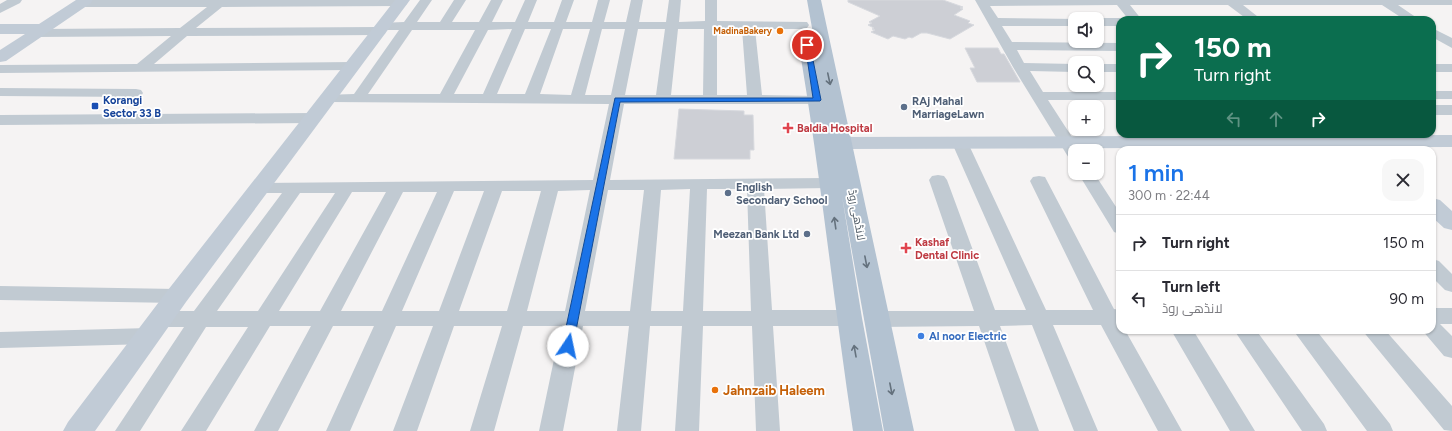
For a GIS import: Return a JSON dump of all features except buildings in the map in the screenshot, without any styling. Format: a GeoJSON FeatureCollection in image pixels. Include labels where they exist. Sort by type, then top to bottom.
{"type":"FeatureCollection","features":[{"type":"Feature","properties":{"kind":"main road","name":"لانڈھی روڈ"},"geometry":{"type":"LineString","coordinates":[[798,0],[817,100],[849,318],[868,431]]}},
{"type":"Feature","properties":{"kind":"main road","name":"لانڈھی روڈ"},"geometry":{"type":"LineString","coordinates":[[814,0],[899,431]]}},
{"type":"Feature","properties":{"kind":"street"},"geometry":{"type":"LineString","coordinates":[[358,98],[426,0]]}},
{"type":"Feature","properties":{"kind":"street"},"geometry":{"type":"LineString","coordinates":[[444,25],[460,0]]}},
{"type":"Feature","properties":{"kind":"street"},"geometry":{"type":"LineString","coordinates":[[446,98],[498,0]]}},
{"type":"Feature","properties":{"kind":"street"},"geometry":{"type":"LineString","coordinates":[[488,99],[531,0]]}},
{"type":"Feature","properties":{"kind":"street"},"geometry":{"type":"LineString","coordinates":[[531,99],[568,0]]}},
{"type":"Feature","properties":{"kind":"street"},"geometry":{"type":"LineString","coordinates":[[577,99],[604,0]]}},
{"type":"Feature","properties":{"kind":"street"},"geometry":{"type":"LineString","coordinates":[[551,431],[637,0]]}},
{"type":"Feature","properties":{"kind":"street"},"geometry":{"type":"LineString","coordinates":[[663,100],[675,0]]}},
{"type":"Feature","properties":{"kind":"street"},"geometry":{"type":"LineString","coordinates":[[710,100],[711,0]]}},
{"type":"Feature","properties":{"kind":"street"},"geometry":{"type":"LineString","coordinates":[[1068,144],[1020,67],[982,1],[1452,0]]}},
{"type":"Feature","properties":{"kind":"street"},"geometry":{"type":"LineString","coordinates":[[0,57],[83,2],[219,3],[268,1],[403,1]]}},
{"type":"Feature","properties":{"kind":"street"},"geometry":{"type":"LineString","coordinates":[[78,431],[178,296],[403,1]]}},
{"type":"Feature","properties":{"kind":"street"},"geometry":{"type":"LineString","coordinates":[[1120,1],[1133,16]]}},
{"type":"Feature","properties":{"kind":"street"},"geometry":{"type":"LineString","coordinates":[[1230,1],[1251,16]]}},
{"type":"Feature","properties":{"kind":"street"},"geometry":{"type":"LineString","coordinates":[[1384,1],[1408,16]]}},
{"type":"Feature","properties":{"kind":"street"},"geometry":{"type":"LineString","coordinates":[[140,68],[219,3]]}},
{"type":"Feature","properties":{"kind":"street"},"geometry":{"type":"LineString","coordinates":[[994,22],[1068,22]]}},
{"type":"Feature","properties":{"kind":"street"},"geometry":{"type":"LineString","coordinates":[[1104,23],[1116,25]]}},
{"type":"Feature","properties":{"kind":"street"},"geometry":{"type":"LineString","coordinates":[[0,29],[40,31],[184,32],[382,28],[444,25],[803,25]]}},
{"type":"Feature","properties":{"kind":"street"},"geometry":{"type":"LineString","coordinates":[[748,25],[755,100]]}},
{"type":"Feature","properties":{"kind":"street"},"geometry":{"type":"LineString","coordinates":[[1436,34],[1452,44]]}},
{"type":"Feature","properties":{"kind":"street"},"geometry":{"type":"LineString","coordinates":[[1436,44],[1452,44]]}},
{"type":"Feature","properties":{"kind":"street"},"geometry":{"type":"LineString","coordinates":[[1008,46],[1116,47]]}},
{"type":"Feature","properties":{"kind":"street"},"geometry":{"type":"LineString","coordinates":[[0,69],[353,66]]}},
{"type":"Feature","properties":{"kind":"street"},"geometry":{"type":"LineString","coordinates":[[1020,67],[1068,68]]}},
{"type":"Feature","properties":{"kind":"street"},"geometry":{"type":"LineString","coordinates":[[1104,68],[1116,68]]}},
{"type":"Feature","properties":{"kind":"street"},"geometry":{"type":"LineString","coordinates":[[1436,68],[1452,68]]}},
{"type":"Feature","properties":{"kind":"street"},"geometry":{"type":"LineString","coordinates":[[0,92],[136,93]]}},
{"type":"Feature","properties":{"kind":"street"},"geometry":{"type":"LineString","coordinates":[[1038,96],[1116,96]]}},
{"type":"Feature","properties":{"kind":"street"},"geometry":{"type":"LineString","coordinates":[[329,98],[817,100]]}},
{"type":"Feature","properties":{"kind":"street"},"geometry":{"type":"LineString","coordinates":[[1436,110],[1452,110]]}},
{"type":"Feature","properties":{"kind":"street"},"geometry":{"type":"LineString","coordinates":[[0,120],[314,118]]}},
{"type":"Feature","properties":{"kind":"street"},"geometry":{"type":"LineString","coordinates":[[1259,146],[1327,138],[1366,146],[1452,141]]}},
{"type":"Feature","properties":{"kind":"street"},"geometry":{"type":"LineString","coordinates":[[842,143],[960,143],[1068,149]]}},
{"type":"Feature","properties":{"kind":"street"},"geometry":{"type":"LineString","coordinates":[[960,143],[1040,319],[1086,431]]}},
{"type":"Feature","properties":{"kind":"street"},"geometry":{"type":"LineString","coordinates":[[1104,148],[1116,148]]}},
{"type":"Feature","properties":{"kind":"street"},"geometry":{"type":"LineString","coordinates":[[938,180],[986,319],[1027,431]]}},
{"type":"Feature","properties":{"kind":"street"},"geometry":{"type":"LineString","coordinates":[[1090,180],[1116,222]]}},
{"type":"Feature","properties":{"kind":"street"},"geometry":{"type":"LineString","coordinates":[[877,319],[1114,318],[1039,181]]}},
{"type":"Feature","properties":{"kind":"street"},"geometry":{"type":"LineString","coordinates":[[260,188],[829,182]]}},
{"type":"Feature","properties":{"kind":"street"},"geometry":{"type":"LineString","coordinates":[[755,183],[768,431]]}},
{"type":"Feature","properties":{"kind":"street"},"geometry":{"type":"LineString","coordinates":[[629,431],[653,184]]}},
{"type":"Feature","properties":{"kind":"street"},"geometry":{"type":"LineString","coordinates":[[687,431],[699,184]]}},
{"type":"Feature","properties":{"kind":"street"},"geometry":{"type":"LineString","coordinates":[[482,431],[515,318],[551,185]]}},
{"type":"Feature","properties":{"kind":"street"},"geometry":{"type":"LineString","coordinates":[[338,431],[448,186]]}},
{"type":"Feature","properties":{"kind":"street"},"geometry":{"type":"LineString","coordinates":[[405,431],[495,186]]}},
{"type":"Feature","properties":{"kind":"street"},"geometry":{"type":"LineString","coordinates":[[193,431],[347,187]]}},
{"type":"Feature","properties":{"kind":"street"},"geometry":{"type":"LineString","coordinates":[[266,431],[397,187]]}},
{"type":"Feature","properties":{"kind":"street"},"geometry":{"type":"LineString","coordinates":[[127,431],[200,319],[295,188]]}},
{"type":"Feature","properties":{"kind":"street"},"geometry":{"type":"LineString","coordinates":[[1436,209],[1452,223]]}},
{"type":"Feature","properties":{"kind":"street"},"geometry":{"type":"LineString","coordinates":[[1436,270],[1452,285]]}},
{"type":"Feature","properties":{"kind":"street"},"geometry":{"type":"LineString","coordinates":[[0,293],[178,296]]}},
{"type":"Feature","properties":{"kind":"street"},"geometry":{"type":"LineString","coordinates":[[1436,316],[1452,316]]}},
{"type":"Feature","properties":{"kind":"street"},"geometry":{"type":"LineString","coordinates":[[0,340],[155,328],[200,319],[849,318]]}},
{"type":"Feature","properties":{"kind":"street"},"geometry":{"type":"LineString","coordinates":[[1436,333],[1452,350]]}},
{"type":"Feature","properties":{"kind":"street"},"geometry":{"type":"LineString","coordinates":[[1122,334],[1170,431]]}},
{"type":"Feature","properties":{"kind":"street"},"geometry":{"type":"LineString","coordinates":[[1184,334],[1243,431]]}},
{"type":"Feature","properties":{"kind":"street"},"geometry":{"type":"LineString","coordinates":[[1248,334],[1315,431]]}},
{"type":"Feature","properties":{"kind":"street"},"geometry":{"type":"LineString","coordinates":[[1307,334],[1381,431]]}},
{"type":"Feature","properties":{"kind":"street"},"geometry":{"type":"LineString","coordinates":[[1376,334],[1452,423]]}},
{"type":"Feature","properties":{"kind":"place","name":"MadinaBakery"},"geometry":{"type":"Point","coordinates":[780,31]}},
{"type":"Feature","properties":{"kind":"place","name":"Korangi Sector 33 B"},"geometry":{"type":"Point","coordinates":[95,106]}},
{"type":"Feature","properties":{"kind":"place","name":"RAj Mahal MarriageLawn"},"geometry":{"type":"Point","coordinates":[904,107]}},
{"type":"Feature","properties":{"kind":"place","name":"Baldia Hospital"},"geometry":{"type":"Point","coordinates":[788,128]}},
{"type":"Feature","properties":{"kind":"place","name":"English Secondary School"},"geometry":{"type":"Point","coordinates":[728,193]}},
{"type":"Feature","properties":{"kind":"place","name":"Meezan Bank Ltd"},"geometry":{"type":"Point","coordinates":[807,234]}},
{"type":"Feature","properties":{"kind":"place","name":"Kashaf Dental Clinic"},"geometry":{"type":"Point","coordinates":[906,248]}},
{"type":"Feature","properties":{"kind":"place","name":"Al noor Electric"},"geometry":{"type":"Point","coordinates":[921,336]}},
{"type":"Feature","properties":{"kind":"place","name":"Jahnzaib Haleem"},"geometry":{"type":"Point","coordinates":[715,390]}},
{"type":"Feature","properties":{"kind":"route"},"geometry":{"type":"LineString","coordinates":[[568,346],[617,100],[817,100],[807,45]]}}]}
